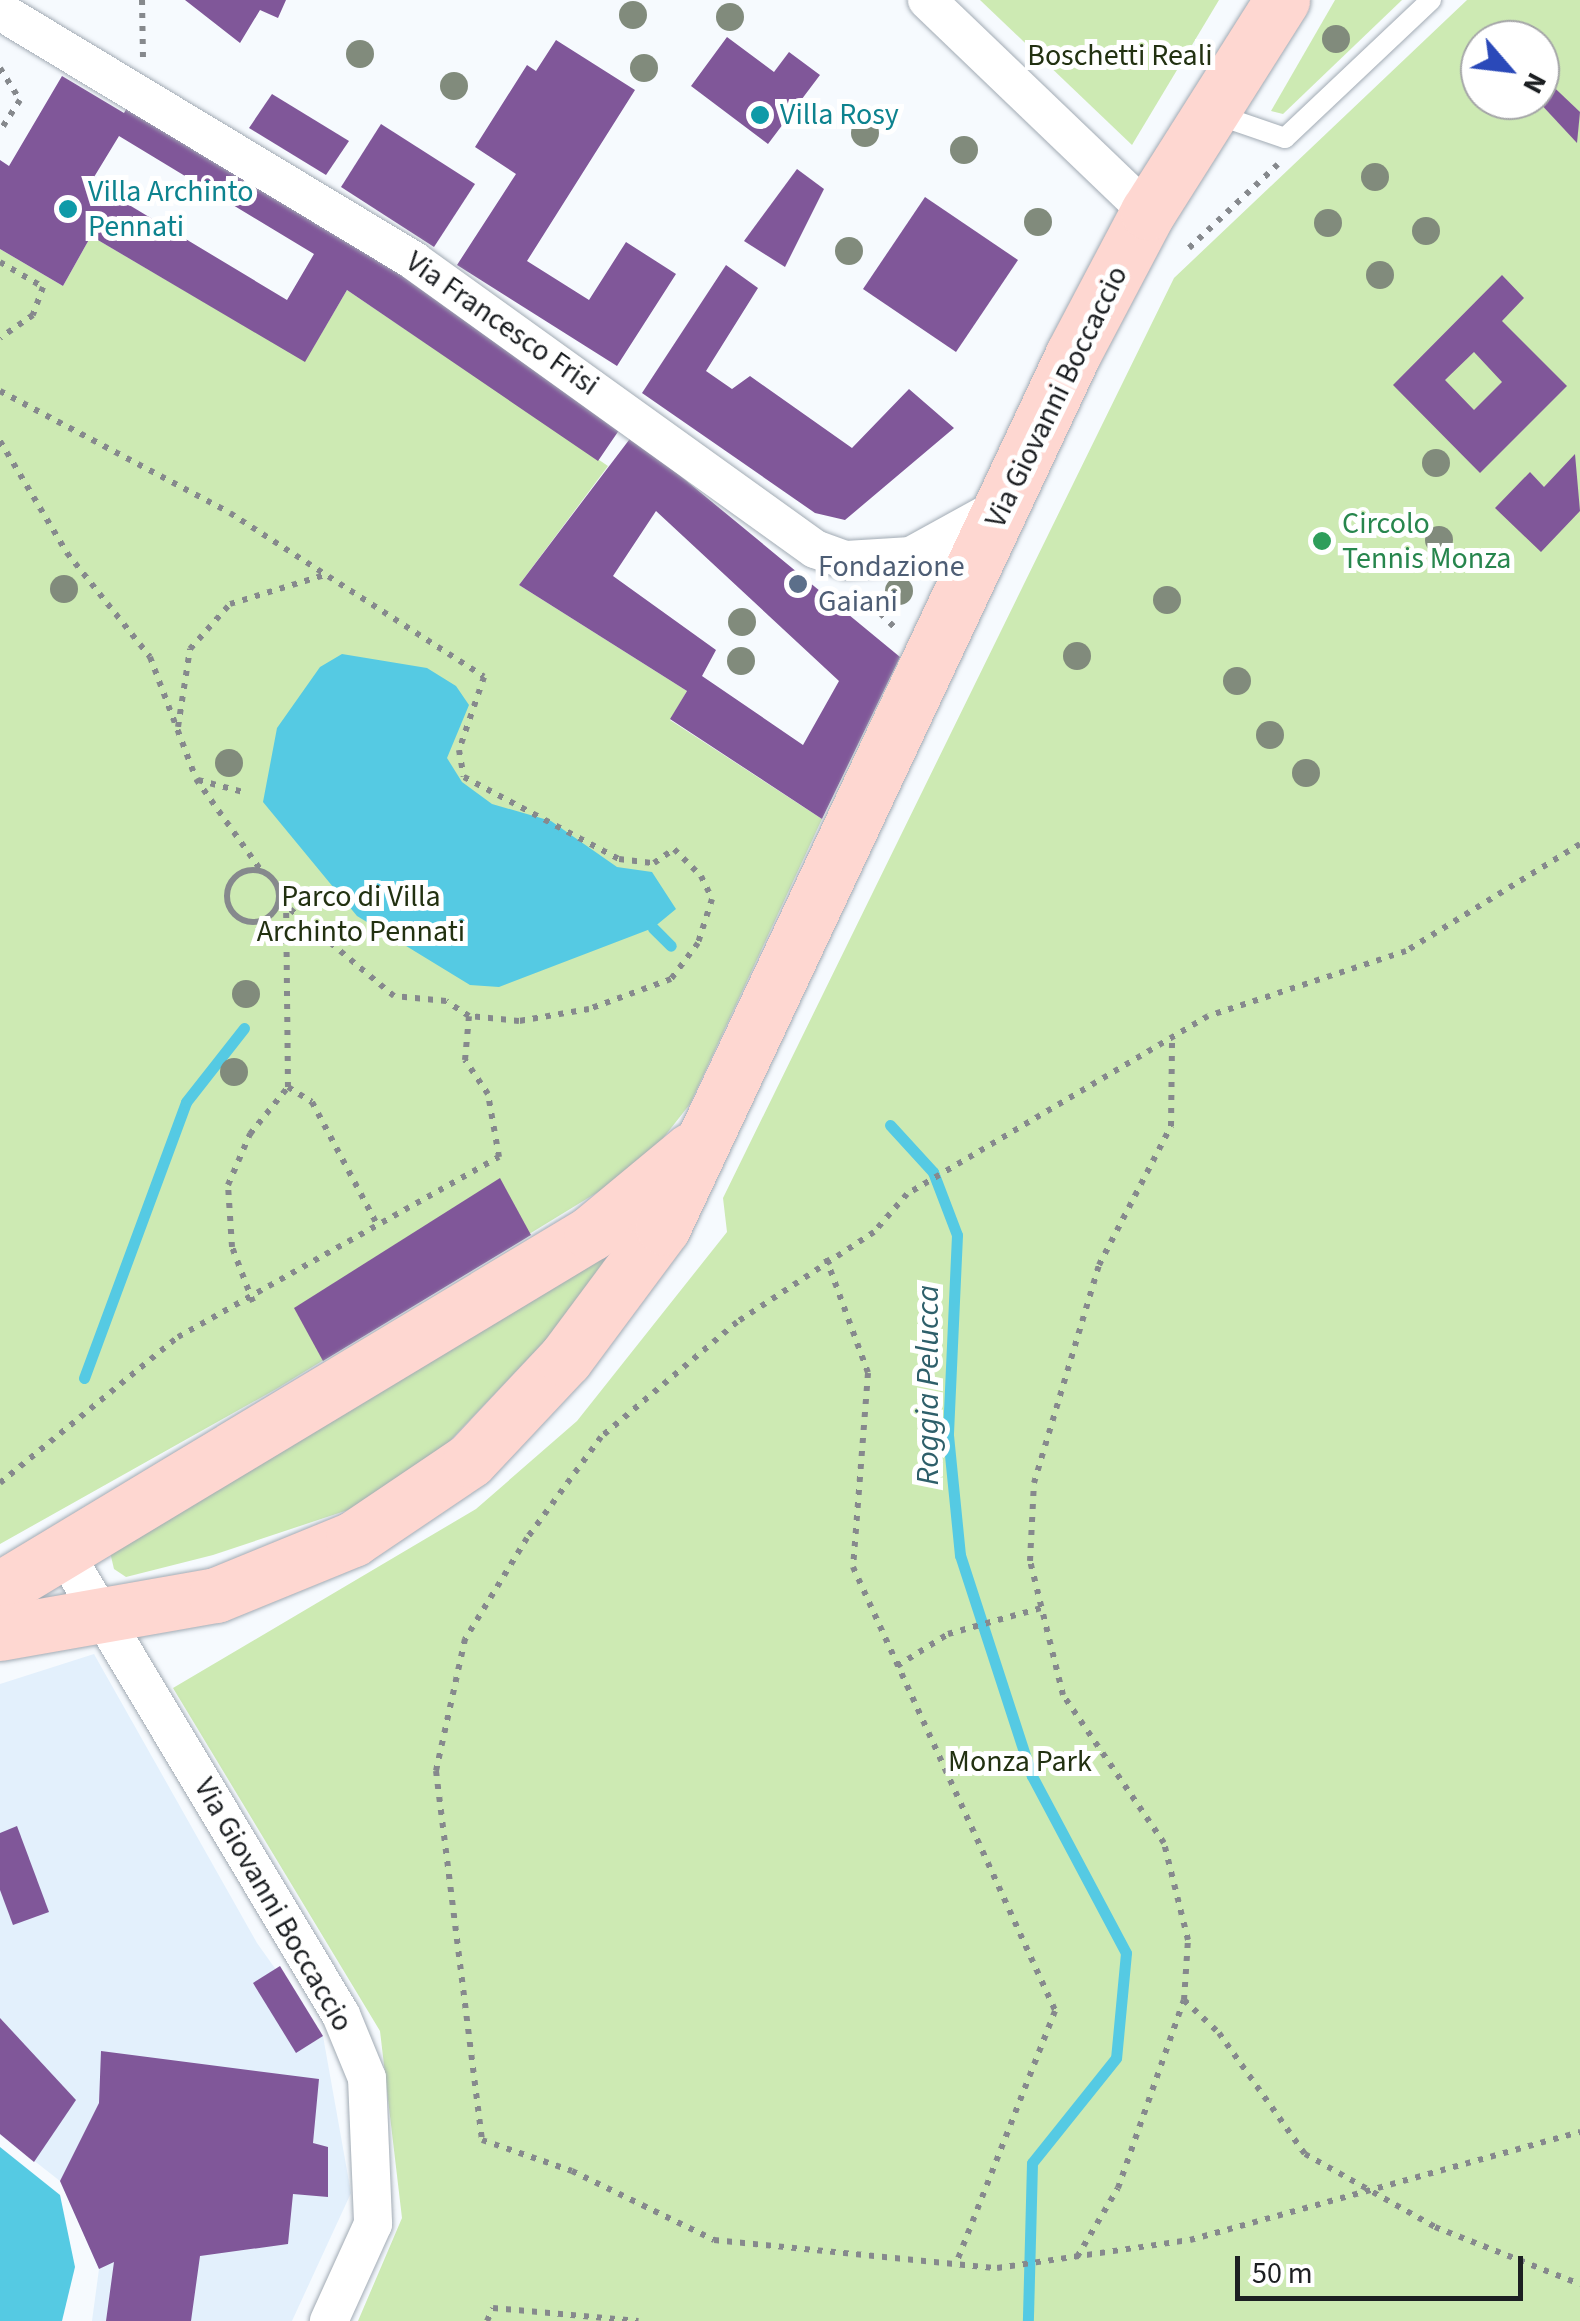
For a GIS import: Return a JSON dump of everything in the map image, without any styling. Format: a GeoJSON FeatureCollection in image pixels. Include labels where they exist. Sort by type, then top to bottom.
{"type":"FeatureCollection","features":[{"type":"Feature","properties":{"kind":"main road","name":"Via Giovanni Boccaccio"},"geometry":{"type":"LineString","coordinates":[[0,1634],[106,1620],[216,1596],[353,1540],[470,1460],[565,1358],[663,1227],[933,665],[1004,504],[1148,212],[1282,0]]}},
{"type":"Feature","properties":{"kind":"main road","name":"Via Giovanni Boccaccio"},"geometry":{"type":"LineString","coordinates":[[0,1589],[62,1548],[591,1232],[709,1135]]}},
{"type":"Feature","properties":{"kind":"street"},"geometry":{"type":"LineString","coordinates":[[927,0],[1148,212]]}},
{"type":"Feature","properties":{"kind":"street","name":"Via Francesco Frisi"},"geometry":{"type":"LineString","coordinates":[[0,11],[43,15],[128,84],[414,261],[815,549],[846,560],[912,556],[1004,504]]}},
{"type":"Feature","properties":{"kind":"street","name":"Via Giovanni Boccaccio"},"geometry":{"type":"LineString","coordinates":[[62,1548],[342,2015],[367,2078],[373,2224],[329,2321]]}},
{"type":"Feature","properties":{"kind":"lane"},"geometry":{"type":"LineString","coordinates":[[1210,112],[1285,138],[1430,0]]}},
{"type":"Feature","properties":{"kind":"path"},"geometry":{"type":"LineString","coordinates":[[128,84],[148,43],[142,0]]}},
{"type":"Feature","properties":{"kind":"path"},"geometry":{"type":"LineString","coordinates":[[0,68],[20,100],[0,131]]}},
{"type":"Feature","properties":{"kind":"path"},"geometry":{"type":"LineString","coordinates":[[1189,248],[1277,168],[1285,138]]}},
{"type":"Feature","properties":{"kind":"path"},"geometry":{"type":"LineString","coordinates":[[0,262],[43,287],[33,315],[0,338]]}},
{"type":"Feature","properties":{"kind":"path"},"geometry":{"type":"LineString","coordinates":[[0,391],[330,574],[484,676],[459,750],[464,778],[619,858],[654,864],[674,849],[712,898],[698,943],[671,978],[588,1009],[519,1021],[469,1016],[446,1001],[394,996],[279,900],[196,779],[150,657],[67,554],[0,442]]}},
{"type":"Feature","properties":{"kind":"path"},"geometry":{"type":"LineString","coordinates":[[815,549],[933,665]]}},
{"type":"Feature","properties":{"kind":"path"},"geometry":{"type":"LineString","coordinates":[[177,729],[190,649],[230,604],[330,574]]}},
{"type":"Feature","properties":{"kind":"path"},"geometry":{"type":"LineString","coordinates":[[196,779],[247,792]]}},
{"type":"Feature","properties":{"kind":"path"},"geometry":{"type":"LineString","coordinates":[[1580,844],[1406,951],[1208,1016],[907,1194],[874,1232],[826,1258],[602,1437],[527,1538],[465,1640],[436,1772],[440,1842],[455,1888],[482,2140],[572,2171],[714,2240],[998,2268],[1190,2240],[1368,2194],[1580,2132]]}},
{"type":"Feature","properties":{"kind":"path"},"geometry":{"type":"LineString","coordinates":[[262,872],[232,881],[234,913],[256,922],[279,900]]}},
{"type":"Feature","properties":{"kind":"path"},"geometry":{"type":"LineString","coordinates":[[252,1302],[232,1247],[228,1186],[250,1134],[288,1087],[286,909]]}},
{"type":"Feature","properties":{"kind":"path"},"geometry":{"type":"LineString","coordinates":[[0,1482],[178,1337],[252,1302],[499,1157],[488,1094],[465,1060],[469,1016]]}},
{"type":"Feature","properties":{"kind":"path"},"geometry":{"type":"LineString","coordinates":[[1077,2257],[1118,2188],[1184,2000],[1188,1940],[1164,1843],[1063,1696],[1030,1560],[1034,1483],[1099,1266],[1171,1126],[1172,1037]]}},
{"type":"Feature","properties":{"kind":"path"},"geometry":{"type":"LineString","coordinates":[[288,1087],[312,1102],[379,1226]]}},
{"type":"Feature","properties":{"kind":"path"},"geometry":{"type":"LineString","coordinates":[[826,1258],[868,1373],[853,1566],[1054,2012],[956,2264]]}},
{"type":"Feature","properties":{"kind":"path"},"geometry":{"type":"LineString","coordinates":[[896,1666],[948,1634],[1041,1608]]}},
{"type":"Feature","properties":{"kind":"path"},"geometry":{"type":"LineString","coordinates":[[1184,2000],[1219,2033],[1305,2154],[1368,2194],[1504,2260],[1580,2284]]}},
{"type":"Feature","properties":{"kind":"path"},"geometry":{"type":"LineString","coordinates":[[487,2321],[493,2308],[638,2321]]}},
{"type":"Feature","properties":{"kind":"shaded area"},"geometry":{"type":"Polygon","coordinates":[[[94,1654],[257,1943],[323,2036],[351,2193],[292,2321],[92,2321],[99,2269],[60,2181],[0,2134],[0,1684],[94,1654]]]}},
{"type":"Feature","properties":{"kind":"green space","name":"Boschetti Reali"},"geometry":{"type":"Polygon","coordinates":[[[980,0],[1219,0],[1132,145],[980,0]]]}},
{"type":"Feature","properties":{"kind":"green space"},"geometry":{"type":"Polygon","coordinates":[[[1335,0],[1402,0],[1283,114],[1271,111],[1335,0]]]}},
{"type":"Feature","properties":{"kind":"green space","name":"Monza Park"},"geometry":{"type":"Polygon","coordinates":[[[1467,0],[1580,0],[1580,2321],[358,2321],[402,2218],[380,2031],[173,1688],[476,1509],[577,1421],[727,1232],[723,1198],[1174,278],[1467,0]]]}},
{"type":"Feature","properties":{"kind":"green space","name":"Parco di Villa Archinto Pennati"},"geometry":{"type":"Polygon","coordinates":[[[91,236],[305,361],[347,290],[608,466],[519,585],[687,691],[670,720],[822,819],[690,1104],[642,1165],[278,1388],[0,1544],[0,249],[63,286],[91,236]]]}},
{"type":"Feature","properties":{"kind":"green space"},"geometry":{"type":"Polygon","coordinates":[[[660,1201],[603,1280],[445,1446],[357,1507],[213,1555],[126,1577],[114,1569],[110,1552],[660,1201]]]}},
{"type":"Feature","properties":{"kind":"water"},"geometry":{"type":"Polygon","coordinates":[[[342,654],[427,668],[456,686],[469,705],[447,758],[462,782],[492,804],[551,821],[617,867],[652,872],[676,909],[653,928],[499,987],[470,985],[357,916],[263,802],[277,728],[320,667],[342,654]]]}},
{"type":"Feature","properties":{"kind":"water"},"geometry":{"type":"Polygon","coordinates":[[[0,2147],[60,2195],[75,2267],[62,2321],[0,2321],[0,2147]]]}},
{"type":"Feature","properties":{"kind":"building"},"geometry":{"type":"Polygon","coordinates":[[[185,0],[286,0],[278,18],[260,10],[240,43],[185,0]]]}},
{"type":"Feature","properties":{"kind":"building","name":"Villa Rosy"},"geometry":{"type":"Polygon","coordinates":[[[727,37],[774,72],[789,52],[820,75],[768,144],[691,86],[727,37]]]}},
{"type":"Feature","properties":{"kind":"building"},"geometry":{"type":"Polygon","coordinates":[[[556,40],[635,90],[527,261],[589,300],[626,242],[676,274],[617,366],[457,265],[516,174],[475,147],[527,65],[536,71],[556,40]]]}},
{"type":"Feature","properties":{"kind":"building","name":"Villa Archinto Pennati"},"geometry":{"type":"Polygon","coordinates":[[[62,76],[124,113],[130,103],[373,246],[626,420],[598,461],[347,290],[305,362],[91,236],[63,286],[0,249],[0,160],[9,166],[62,76]],[[119,136],[91,182],[287,300],[314,254],[119,136]]]}},
{"type":"Feature","properties":{"kind":"building"},"geometry":{"type":"Polygon","coordinates":[[[1560,93],[1580,112],[1577,143],[1556,120],[1560,120],[1560,93]]]}},
{"type":"Feature","properties":{"kind":"building"},"geometry":{"type":"Polygon","coordinates":[[[272,94],[349,141],[326,175],[249,128],[272,94]]]}},
{"type":"Feature","properties":{"kind":"building"},"geometry":{"type":"Polygon","coordinates":[[[381,124],[475,184],[434,247],[341,187],[381,124]]]}},
{"type":"Feature","properties":{"kind":"building"},"geometry":{"type":"Polygon","coordinates":[[[797,169],[824,189],[785,267],[744,241],[797,169]]]}},
{"type":"Feature","properties":{"kind":"building"},"geometry":{"type":"Polygon","coordinates":[[[925,197],[1018,260],[956,352],[863,289],[925,197]]]}},
{"type":"Feature","properties":{"kind":"building"},"geometry":{"type":"Polygon","coordinates":[[[726,265],[758,288],[706,371],[732,389],[750,376],[852,448],[909,389],[954,428],[845,520],[815,513],[642,393],[726,265]]]}},
{"type":"Feature","properties":{"kind":"building"},"geometry":{"type":"Polygon","coordinates":[[[1502,275],[1524,298],[1502,321],[1567,386],[1480,473],[1393,385],[1502,275]],[[1474,352],[1445,380],[1474,410],[1502,382],[1474,352]]]}},
{"type":"Feature","properties":{"kind":"building"},"geometry":{"type":"Polygon","coordinates":[[[632,436],[900,657],[822,819],[670,719],[687,691],[519,585],[632,436]],[[656,511],[613,576],[716,650],[702,676],[803,745],[839,681],[656,511]]]}},
{"type":"Feature","properties":{"kind":"building"},"geometry":{"type":"Polygon","coordinates":[[[1575,454],[1580,511],[1541,552],[1495,508],[1530,472],[1544,487],[1575,454]]]}},
{"type":"Feature","properties":{"kind":"building"},"geometry":{"type":"Polygon","coordinates":[[[500,1178],[531,1235],[323,1361],[294,1308],[500,1178]]]}},
{"type":"Feature","properties":{"kind":"building"},"geometry":{"type":"Polygon","coordinates":[[[17,1826],[49,1912],[13,1925],[0,1890],[0,1833],[17,1826]]]}},
{"type":"Feature","properties":{"kind":"building"},"geometry":{"type":"Polygon","coordinates":[[[280,1966],[323,2036],[296,2053],[253,1983],[280,1966]]]}},
{"type":"Feature","properties":{"kind":"building"},"geometry":{"type":"Polygon","coordinates":[[[0,2018],[76,2100],[34,2162],[0,2134],[0,2018]]]}},
{"type":"Feature","properties":{"kind":"building"},"geometry":{"type":"Polygon","coordinates":[[[101,2051],[319,2079],[313,2143],[328,2147],[328,2197],[293,2194],[288,2244],[200,2256],[191,2321],[106,2321],[114,2262],[99,2269],[60,2181],[99,2103],[101,2051]]]}},
{"type":"Feature","properties":{"kind":"waterway","name":"Roggia Pelucca"},"geometry":{"type":"LineString","coordinates":[[653,928],[671,946]]}},
{"type":"Feature","properties":{"kind":"waterway"},"geometry":{"type":"LineString","coordinates":[[84,1378],[186,1102],[244,1028]]}},
{"type":"Feature","properties":{"kind":"waterway","name":"Roggia Pelucca"},"geometry":{"type":"LineString","coordinates":[[890,1125],[933,1172],[957,1235],[948,1435],[960,1555],[1032,1776],[1126,1953],[1116,2058],[1032,2163],[1028,2321]]}},
{"type":"Feature","properties":{"kind":"place","name":"Villa Rosy"},"geometry":{"type":"Point","coordinates":[760,115]}},
{"type":"Feature","properties":{"kind":"place","name":"Villa Archinto Pennati"},"geometry":{"type":"Point","coordinates":[68,209]}},
{"type":"Feature","properties":{"kind":"place","name":"Circolo Tennis Monza"},"geometry":{"type":"Point","coordinates":[1322,541]}},
{"type":"Feature","properties":{"kind":"place","name":"Fondazione Gaiani"},"geometry":{"type":"Point","coordinates":[798,584]}}]}
